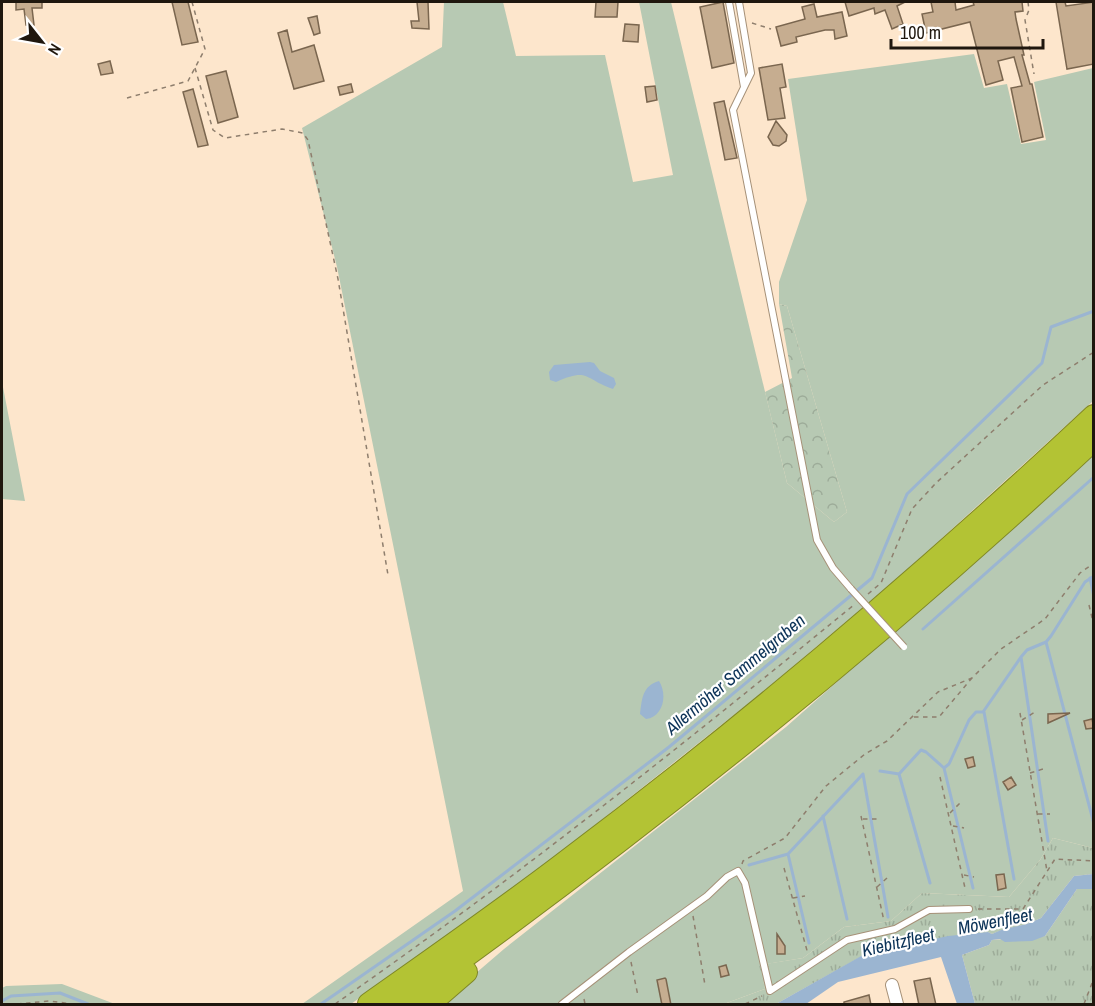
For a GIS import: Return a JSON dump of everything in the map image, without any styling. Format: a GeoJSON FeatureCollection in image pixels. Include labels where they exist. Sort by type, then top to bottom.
{"type":"FeatureCollection","features":[{"type":"Feature","properties":{"kind":"highway"},"geometry":{"type":"LineString","coordinates":[[369,1005],[564,863],[759,710],[868,618],[1094,416]]}},
{"type":"Feature","properties":{"kind":"highway"},"geometry":{"type":"LineString","coordinates":[[399,1005],[524,915],[650,818],[816,684],[1094,439]]}},
{"type":"Feature","properties":{"kind":"highway"},"geometry":{"type":"LineString","coordinates":[[429,1005],[471,968],[524,915]]}},
{"type":"Feature","properties":{"kind":"street"},"geometry":{"type":"LineString","coordinates":[[892,986],[897,1005]]}},
{"type":"Feature","properties":{"kind":"lane"},"geometry":{"type":"LineString","coordinates":[[729,2],[744,87]]}},
{"type":"Feature","properties":{"kind":"lane"},"geometry":{"type":"LineString","coordinates":[[739,2],[751,73],[733,110],[817,540],[833,568],[904,647]]}},
{"type":"Feature","properties":{"kind":"lane"},"geometry":{"type":"LineString","coordinates":[[562,1005],[629,952],[707,896],[727,877],[738,871],[745,883],[770,991],[847,940],[896,929],[929,910],[969,909]]}},
{"type":"Feature","properties":{"kind":"path"},"geometry":{"type":"LineString","coordinates":[[127,98],[188,81],[205,49],[192,2]]}},
{"type":"Feature","properties":{"kind":"path"},"geometry":{"type":"LineString","coordinates":[[1028,2],[1029,10],[1025,21],[1034,74]]}},
{"type":"Feature","properties":{"kind":"path"},"geometry":{"type":"LineString","coordinates":[[742,21],[771,28]]}},
{"type":"Feature","properties":{"kind":"path"},"geometry":{"type":"LineString","coordinates":[[195,68],[213,130],[225,138],[282,129],[303,133],[308,140],[338,279],[388,574]]}},
{"type":"Feature","properties":{"kind":"path"},"geometry":{"type":"LineString","coordinates":[[335,1005],[436,933],[603,807],[881,583],[912,509],[936,483],[1043,385],[1094,352]]}},
{"type":"Feature","properties":{"kind":"path"},"geometry":{"type":"LineString","coordinates":[[913,717],[939,717],[972,678],[1001,649],[1045,619],[1080,573],[1094,563]]}},
{"type":"Feature","properties":{"kind":"path"},"geometry":{"type":"LineString","coordinates":[[1089,604],[1094,626]]}},
{"type":"Feature","properties":{"kind":"path"},"geometry":{"type":"LineString","coordinates":[[738,871],[743,861],[785,838],[826,786],[866,754],[887,741],[938,692],[972,678]]}},
{"type":"Feature","properties":{"kind":"path"},"geometry":{"type":"LineString","coordinates":[[1021,721],[1035,712]]}},
{"type":"Feature","properties":{"kind":"path"},"geometry":{"type":"LineString","coordinates":[[1020,713],[1047,871]]}},
{"type":"Feature","properties":{"kind":"path"},"geometry":{"type":"LineString","coordinates":[[1030,773],[1043,769]]}},
{"type":"Feature","properties":{"kind":"path"},"geometry":{"type":"LineString","coordinates":[[940,777],[950,813],[965,888]]}},
{"type":"Feature","properties":{"kind":"path"},"geometry":{"type":"LineString","coordinates":[[950,813],[960,803]]}},
{"type":"Feature","properties":{"kind":"path"},"geometry":{"type":"LineString","coordinates":[[1037,814],[1050,814]]}},
{"type":"Feature","properties":{"kind":"path"},"geometry":{"type":"LineString","coordinates":[[878,819],[862,817],[886,931]]}},
{"type":"Feature","properties":{"kind":"path"},"geometry":{"type":"LineString","coordinates":[[952,826],[964,828]]}},
{"type":"Feature","properties":{"kind":"path"},"geometry":{"type":"LineString","coordinates":[[969,909],[1023,909],[1055,859],[1094,861]]}},
{"type":"Feature","properties":{"kind":"path"},"geometry":{"type":"LineString","coordinates":[[784,868],[811,964]]}},
{"type":"Feature","properties":{"kind":"path"},"geometry":{"type":"LineString","coordinates":[[963,875],[974,877]]}},
{"type":"Feature","properties":{"kind":"path"},"geometry":{"type":"LineString","coordinates":[[877,886],[888,878]]}},
{"type":"Feature","properties":{"kind":"path"},"geometry":{"type":"LineString","coordinates":[[792,898],[806,896]]}},
{"type":"Feature","properties":{"kind":"path"},"geometry":{"type":"LineString","coordinates":[[691,907],[705,985]]}},
{"type":"Feature","properties":{"kind":"path"},"geometry":{"type":"LineString","coordinates":[[629,952],[638,996]]}},
{"type":"Feature","properties":{"kind":"path"},"geometry":{"type":"LineString","coordinates":[[1084,1005],[1094,978]]}},
{"type":"Feature","properties":{"kind":"path"},"geometry":{"type":"LineString","coordinates":[[745,1005],[770,991]]}},
{"type":"Feature","properties":{"kind":"path"},"geometry":{"type":"LineString","coordinates":[[17,1005],[50,1001],[74,1005]]}},
{"type":"Feature","properties":{"kind":"green space"},"geometry":{"type":"Polygon","coordinates":[[[444,2],[503,2],[516,56],[605,55],[633,182],[673,175],[639,2],[671,2],[787,483],[834,522],[847,512],[787,306],[779,304],[779,282],[807,200],[788,79],[974,54],[984,88],[1007,84],[1021,144],[1046,140],[1034,82],[1093,68],[1093,401],[898,578],[759,695],[541,868],[351,1004],[302,1004],[463,891],[337,267],[302,128],[442,47],[444,2]]]}},
{"type":"Feature","properties":{"kind":"green space"},"geometry":{"type":"Polygon","coordinates":[[[779,304],[787,306],[847,512],[834,522],[787,483],[765,392],[792,378],[779,304]]]}},
{"type":"Feature","properties":{"kind":"green space"},"geometry":{"type":"Polygon","coordinates":[[[2,382],[25,501],[2,499],[2,382]]]}},
{"type":"Feature","properties":{"kind":"green space"},"geometry":{"type":"Polygon","coordinates":[[[1093,455],[1093,848],[1053,838],[1040,860],[1009,897],[922,893],[891,921],[844,927],[803,958],[760,965],[765,989],[724,1004],[440,1004],[504,949],[786,727],[1093,455]]]}},
{"type":"Feature","properties":{"kind":"green space"},"geometry":{"type":"Polygon","coordinates":[[[1053,838],[1093,848],[1093,874],[1074,876],[1041,918],[992,934],[988,932],[864,955],[776,1004],[724,1004],[765,989],[759,965],[803,958],[844,927],[891,921],[922,893],[1009,897],[1040,860],[1053,838]]]}},
{"type":"Feature","properties":{"kind":"green space"},"geometry":{"type":"Polygon","coordinates":[[[1077,889],[1093,889],[1093,1004],[975,1004],[962,955],[989,945],[992,940],[1045,936],[1077,889]]]}},
{"type":"Feature","properties":{"kind":"green space"},"geometry":{"type":"Polygon","coordinates":[[[62,984],[115,1004],[2,1004],[2,988],[6,986],[62,984]]]}},
{"type":"Feature","properties":{"kind":"water"},"geometry":{"type":"Polygon","coordinates":[[[594,363],[600,371],[614,378],[616,384],[613,389],[581,375],[556,382],[550,380],[549,372],[554,365],[594,363]]]}},
{"type":"Feature","properties":{"kind":"water"},"geometry":{"type":"Polygon","coordinates":[[[659,681],[663,693],[660,710],[646,719],[640,714],[644,694],[649,686],[659,681]]]}},
{"type":"Feature","properties":{"kind":"water"},"geometry":{"type":"Polygon","coordinates":[[[1093,874],[1093,889],[1077,889],[1045,936],[1032,941],[992,940],[989,945],[962,955],[975,1004],[957,1004],[941,957],[838,982],[806,1004],[776,1004],[863,955],[948,936],[988,932],[992,934],[1027,924],[1041,918],[1074,876],[1093,874]]]}},
{"type":"Feature","properties":{"kind":"building"},"geometry":{"type":"Polygon","coordinates":[[[16,2],[42,2],[42,8],[32,8],[34,25],[26,25],[24,9],[16,10],[16,2]]]}},
{"type":"Feature","properties":{"kind":"building"},"geometry":{"type":"Polygon","coordinates":[[[172,2],[188,2],[198,42],[182,45],[172,2]]]}},
{"type":"Feature","properties":{"kind":"building"},"geometry":{"type":"Polygon","coordinates":[[[417,2],[428,2],[429,29],[412,28],[411,21],[419,21],[417,2]]]}},
{"type":"Feature","properties":{"kind":"building"},"geometry":{"type":"Polygon","coordinates":[[[596,2],[618,2],[617,17],[595,17],[596,2]]]}},
{"type":"Feature","properties":{"kind":"building"},"geometry":{"type":"Polygon","coordinates":[[[723,2],[734,63],[712,68],[700,7],[723,2]]]}},
{"type":"Feature","properties":{"kind":"building"},"geometry":{"type":"Polygon","coordinates":[[[845,2],[905,2],[897,6],[903,24],[892,29],[885,10],[875,14],[874,8],[849,16],[845,2]]]}},
{"type":"Feature","properties":{"kind":"building"},"geometry":{"type":"Polygon","coordinates":[[[931,2],[955,2],[956,10],[974,5],[973,2],[1022,2],[1023,11],[1015,12],[1016,19],[1024,55],[1022,55],[1030,84],[1032,84],[1043,137],[1022,142],[1011,88],[1022,86],[1014,57],[998,61],[1003,80],[986,85],[970,22],[926,33],[922,14],[933,12],[931,2]]]}},
{"type":"Feature","properties":{"kind":"building"},"geometry":{"type":"Polygon","coordinates":[[[1056,2],[1065,2],[1066,6],[1094,2],[1094,64],[1067,69],[1056,2]]]}},
{"type":"Feature","properties":{"kind":"building"},"geometry":{"type":"Polygon","coordinates":[[[814,4],[817,17],[842,12],[847,36],[835,39],[834,30],[825,30],[796,37],[797,42],[781,46],[776,27],[805,19],[802,7],[814,4]]]}},
{"type":"Feature","properties":{"kind":"building"},"geometry":{"type":"Polygon","coordinates":[[[317,16],[320,33],[314,35],[308,18],[317,16]]]}},
{"type":"Feature","properties":{"kind":"building"},"geometry":{"type":"Polygon","coordinates":[[[625,24],[639,25],[638,42],[623,41],[625,24]]]}},
{"type":"Feature","properties":{"kind":"building"},"geometry":{"type":"Polygon","coordinates":[[[287,30],[292,52],[314,45],[324,81],[294,89],[278,33],[287,30]]]}},
{"type":"Feature","properties":{"kind":"building"},"geometry":{"type":"Polygon","coordinates":[[[110,61],[113,73],[101,75],[98,64],[110,61]]]}},
{"type":"Feature","properties":{"kind":"building"},"geometry":{"type":"Polygon","coordinates":[[[782,64],[786,87],[780,88],[785,118],[768,120],[759,68],[782,64]]]}},
{"type":"Feature","properties":{"kind":"building"},"geometry":{"type":"Polygon","coordinates":[[[226,71],[238,117],[218,123],[206,76],[226,71]]]}},
{"type":"Feature","properties":{"kind":"building"},"geometry":{"type":"Polygon","coordinates":[[[351,84],[353,92],[340,95],[338,87],[351,84]]]}},
{"type":"Feature","properties":{"kind":"building"},"geometry":{"type":"Polygon","coordinates":[[[655,86],[657,100],[647,102],[645,87],[655,86]]]}},
{"type":"Feature","properties":{"kind":"building"},"geometry":{"type":"Polygon","coordinates":[[[193,89],[208,145],[198,147],[183,92],[193,89]]]}},
{"type":"Feature","properties":{"kind":"building"},"geometry":{"type":"Polygon","coordinates":[[[724,101],[737,158],[725,160],[714,103],[724,101]]]}},
{"type":"Feature","properties":{"kind":"building"},"geometry":{"type":"Polygon","coordinates":[[[776,121],[787,135],[786,141],[779,146],[773,145],[768,137],[776,121]]]}},
{"type":"Feature","properties":{"kind":"building"},"geometry":{"type":"Polygon","coordinates":[[[1070,713],[1048,723],[1048,714],[1070,713]]]}},
{"type":"Feature","properties":{"kind":"building"},"geometry":{"type":"Polygon","coordinates":[[[1092,719],[1094,728],[1086,729],[1084,721],[1092,719]]]}},
{"type":"Feature","properties":{"kind":"building"},"geometry":{"type":"Polygon","coordinates":[[[973,757],[975,766],[968,768],[965,759],[973,757]]]}},
{"type":"Feature","properties":{"kind":"building"},"geometry":{"type":"Polygon","coordinates":[[[1011,777],[1016,785],[1008,790],[1003,782],[1011,777]]]}},
{"type":"Feature","properties":{"kind":"building"},"geometry":{"type":"Polygon","coordinates":[[[1004,874],[1006,888],[998,890],[996,875],[1004,874]]]}},
{"type":"Feature","properties":{"kind":"building"},"geometry":{"type":"Polygon","coordinates":[[[777,934],[785,946],[785,954],[777,954],[777,934]]]}},
{"type":"Feature","properties":{"kind":"building"},"geometry":{"type":"Polygon","coordinates":[[[726,965],[729,975],[721,977],[719,967],[726,965]]]}},
{"type":"Feature","properties":{"kind":"building"},"geometry":{"type":"Polygon","coordinates":[[[665,978],[671,1005],[662,1005],[657,980],[665,978]]]}},
{"type":"Feature","properties":{"kind":"building"},"geometry":{"type":"Polygon","coordinates":[[[930,978],[936,1005],[919,1005],[914,981],[930,978]]]}},
{"type":"Feature","properties":{"kind":"building"},"geometry":{"type":"Polygon","coordinates":[[[869,995],[871,1005],[844,1005],[844,1002],[869,995]]]}},
{"type":"Feature","properties":{"kind":"waterway","name":"Allermöher Sammelgraben"},"geometry":{"type":"LineString","coordinates":[[321,1004],[455,911],[669,747],[872,578],[907,494],[1042,363],[1051,327],[1094,311]]}},
{"type":"Feature","properties":{"kind":"waterway"},"geometry":{"type":"LineString","coordinates":[[923,629],[1094,477]]}},
{"type":"Feature","properties":{"kind":"waterway"},"geometry":{"type":"LineString","coordinates":[[880,771],[899,774],[921,750],[944,768],[949,764],[969,720],[976,712],[983,712],[1027,650],[1046,642],[1085,582],[1094,576]]}},
{"type":"Feature","properties":{"kind":"waterway"},"geometry":{"type":"LineString","coordinates":[[1090,578],[1094,597]]}},
{"type":"Feature","properties":{"kind":"waterway"},"geometry":{"type":"LineString","coordinates":[[1046,642],[1094,824]]}},
{"type":"Feature","properties":{"kind":"waterway"},"geometry":{"type":"LineString","coordinates":[[1021,657],[1048,841]]}},
{"type":"Feature","properties":{"kind":"waterway"},"geometry":{"type":"LineString","coordinates":[[984,712],[1014,879]]}},
{"type":"Feature","properties":{"kind":"waterway"},"geometry":{"type":"LineString","coordinates":[[944,768],[973,888]]}},
{"type":"Feature","properties":{"kind":"waterway"},"geometry":{"type":"LineString","coordinates":[[863,774],[888,917]]}},
{"type":"Feature","properties":{"kind":"waterway"},"geometry":{"type":"LineString","coordinates":[[749,865],[788,854],[863,774]]}},
{"type":"Feature","properties":{"kind":"waterway"},"geometry":{"type":"LineString","coordinates":[[899,774],[930,883]]}},
{"type":"Feature","properties":{"kind":"waterway"},"geometry":{"type":"LineString","coordinates":[[823,816],[847,919]]}},
{"type":"Feature","properties":{"kind":"waterway"},"geometry":{"type":"LineString","coordinates":[[788,854],[809,943]]}},
{"type":"Feature","properties":{"kind":"waterway","name":"Allermöher Sammelgraben"},"geometry":{"type":"LineString","coordinates":[[2,1001],[11,996],[60,993],[88,1004]]}},
{"type":"Feature","properties":{"kind":"water label","name":"Möwenfleet"},"geometry":{"type":"Point","coordinates":[995,921]}},
{"type":"Feature","properties":{"kind":"water label","name":"Kiebitzfleet"},"geometry":{"type":"Point","coordinates":[898,942]}}]}
